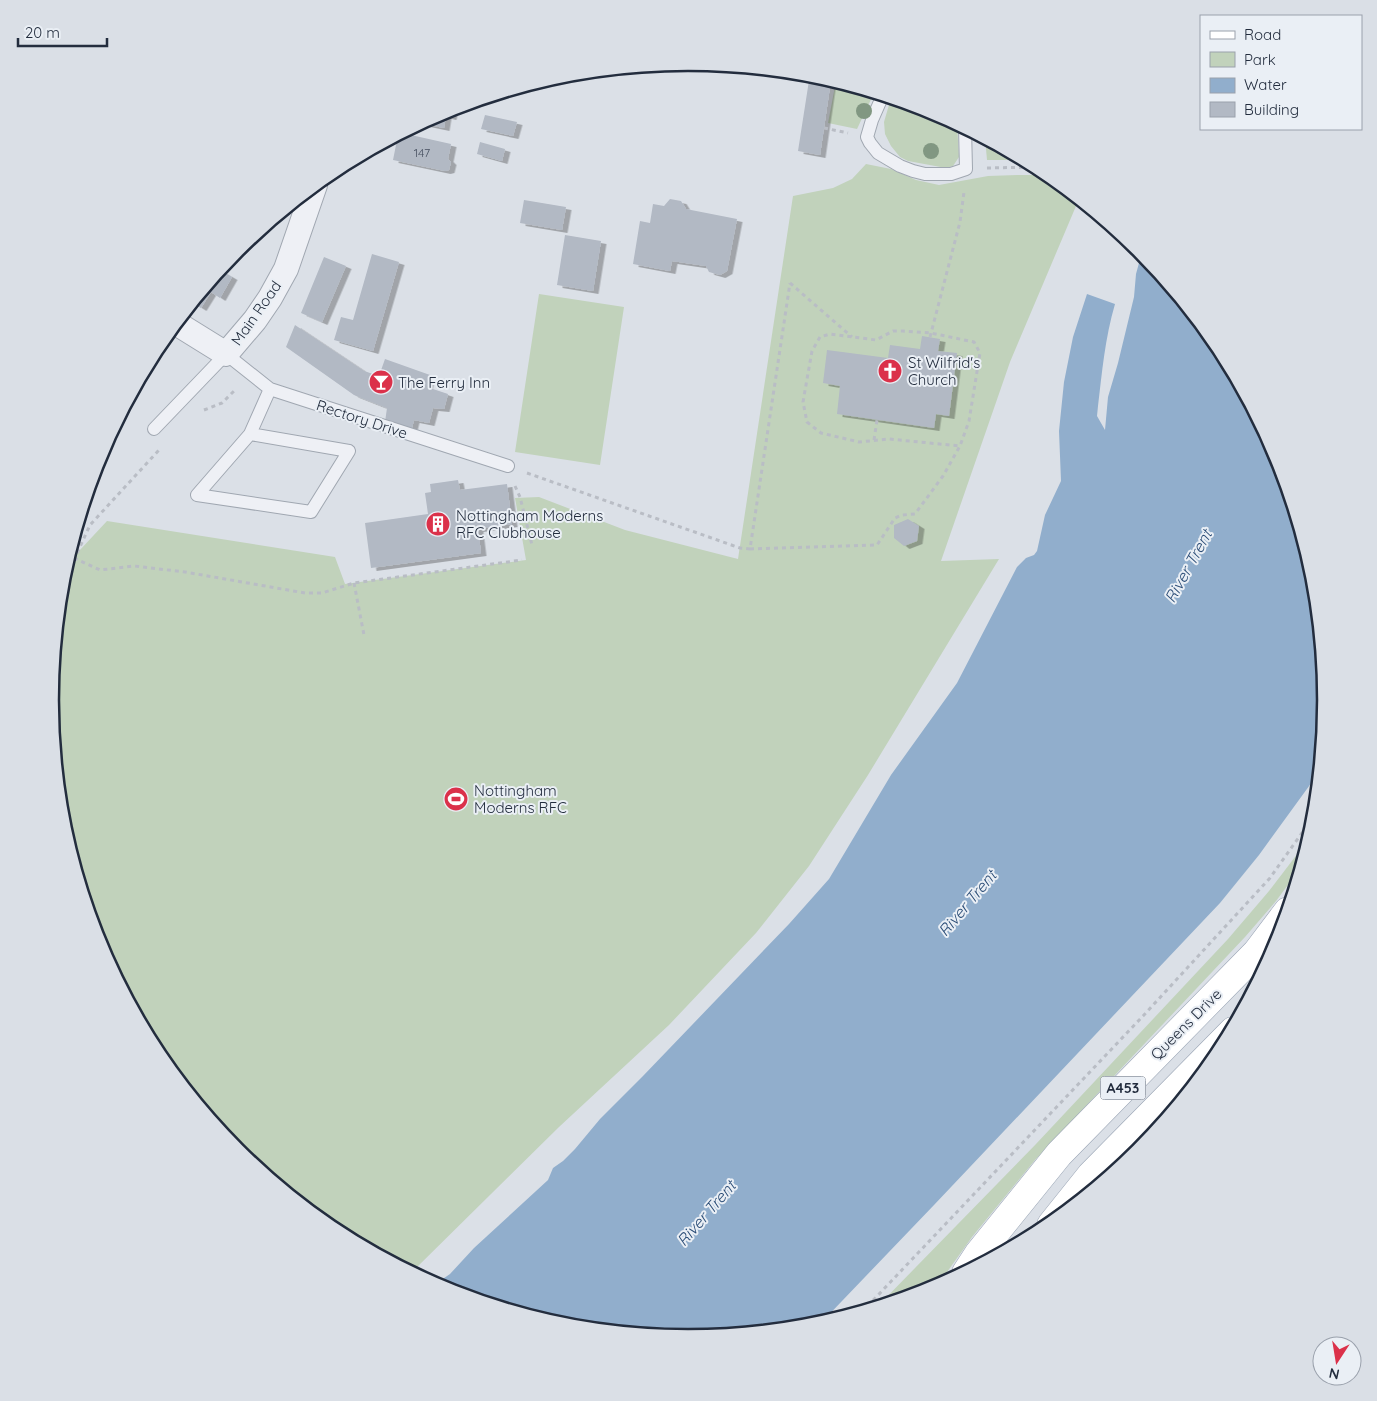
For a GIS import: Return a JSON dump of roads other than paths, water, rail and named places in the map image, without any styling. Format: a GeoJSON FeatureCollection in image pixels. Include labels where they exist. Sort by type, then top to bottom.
{"type":"FeatureCollection","features":[{"type":"Feature","properties":{"kind":"main road","name":"Queens Drive"},"geometry":{"type":"LineString","coordinates":[[973,1262],[1059,1154],[1257,952],[1275,929]]}},
{"type":"Feature","properties":{"kind":"main road","name":"A453"},"geometry":{"type":"LineString","coordinates":[[1071,1201],[1091,1175],[1208,1055]]}},
{"type":"Feature","properties":{"kind":"street","name":"Main Road"},"geometry":{"type":"LineString","coordinates":[[226,354],[255,320],[286,269],[311,197]]}},
{"type":"Feature","properties":{"kind":"street"},"geometry":{"type":"LineString","coordinates":[[182,327],[226,354]]}},
{"type":"Feature","properties":{"kind":"lane"},"geometry":{"type":"LineString","coordinates":[[881,101],[872,120],[868,137],[878,153],[900,166],[924,174],[951,174],[966,169],[965,135]]}},
{"type":"Feature","properties":{"kind":"lane"},"geometry":{"type":"LineString","coordinates":[[154,428],[226,354]]}},
{"type":"Feature","properties":{"kind":"lane","name":"Rectory Drive"},"geometry":{"type":"LineString","coordinates":[[226,354],[270,389],[508,466]]}},
{"type":"Feature","properties":{"kind":"lane"},"geometry":{"type":"LineString","coordinates":[[250,434],[349,451],[311,512],[196,495],[250,434],[270,389]]}},
{"type":"Feature","properties":{"kind":"water","name":"River Trent"},"geometry":{"type":"Polygon","coordinates":[[[1140,261],[1188,317],[1212,351],[1234,386],[1253,422],[1285,498],[1297,538],[1313,618],[1318,700],[1313,780],[1259,855],[1220,903],[830,1314],[771,1325],[730,1329],[647,1329],[606,1325],[526,1309],[486,1297],[442,1279],[548,1180],[553,1168],[575,1149],[600,1119],[789,924],[829,879],[891,775],[957,683],[1017,567],[1037,551],[1045,515],[1061,481],[1059,431],[1064,382],[1073,337],[1087,294],[1115,304],[1106,342],[1097,416],[1105,430],[1108,397],[1134,297],[1136,274],[1140,261]]]}},
{"type":"Feature","properties":{"kind":"place","name":"St Wilfrid's Church"},"geometry":{"type":"Point","coordinates":[890,371]}},
{"type":"Feature","properties":{"kind":"place","name":"The Ferry Inn"},"geometry":{"type":"Point","coordinates":[381,382]}},
{"type":"Feature","properties":{"kind":"place","name":"Nottingham Moderns RFC Clubhouse"},"geometry":{"type":"Point","coordinates":[438,524]}},
{"type":"Feature","properties":{"kind":"place","name":"Nottingham Moderns RFC"},"geometry":{"type":"Point","coordinates":[456,799]}}]}
